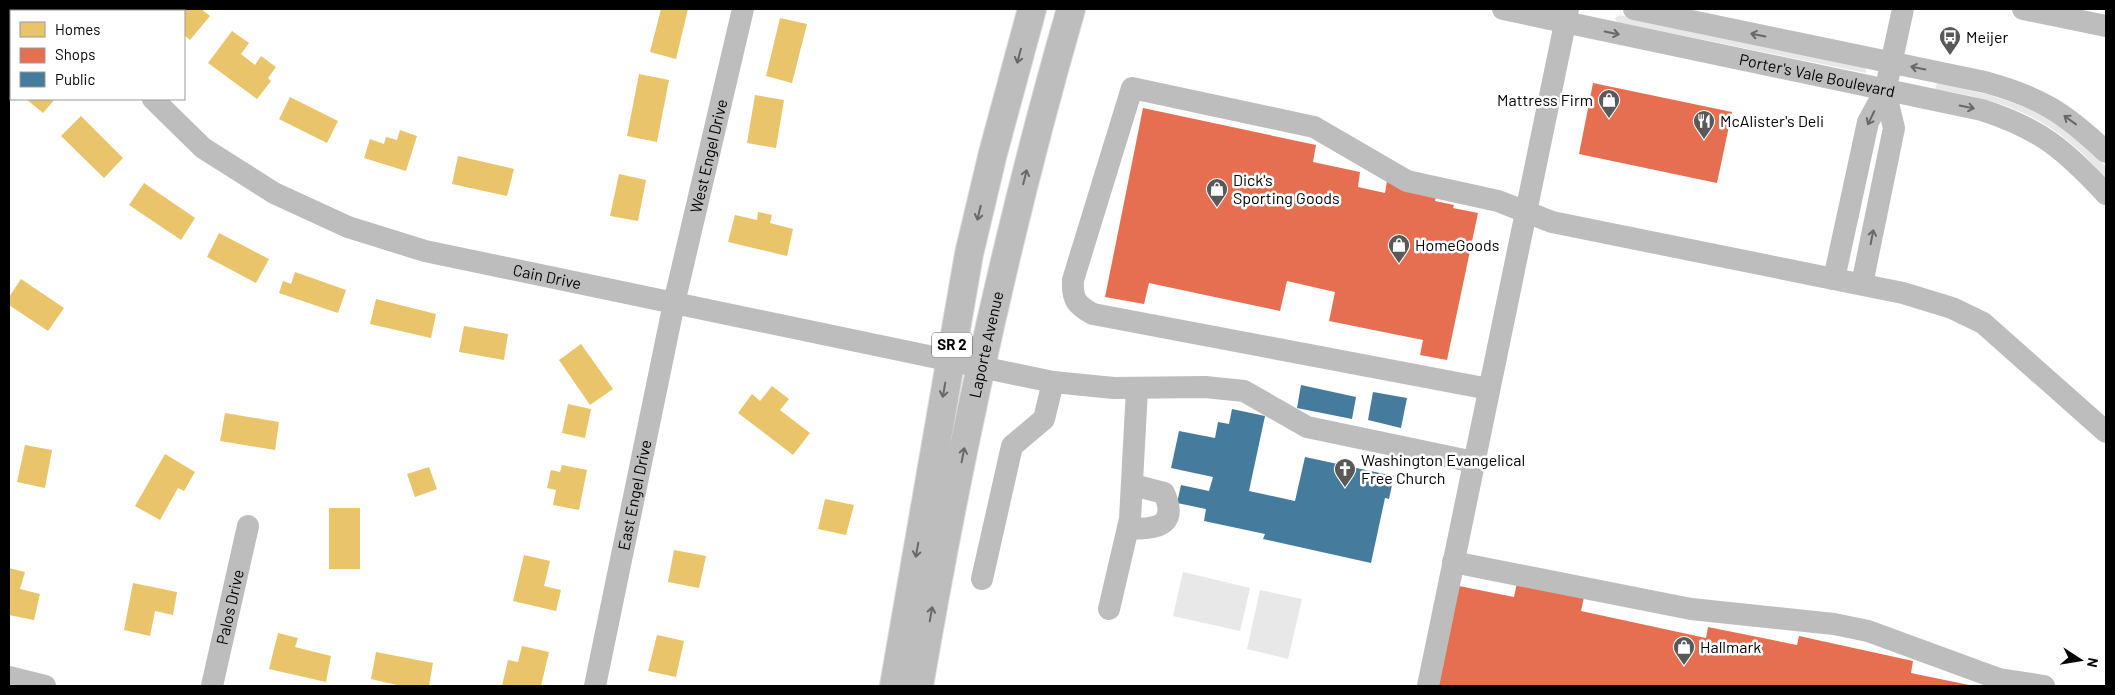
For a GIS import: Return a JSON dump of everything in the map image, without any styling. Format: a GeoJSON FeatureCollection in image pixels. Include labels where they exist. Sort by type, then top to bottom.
{"type":"FeatureCollection","features":[{"type":"Feature","properties":{"kind":"main road","name":"Laporte Avenue"},"geometry":{"type":"LineString","coordinates":[[894,686],[949,362],[970,254],[993,153],[1032,9]]}},
{"type":"Feature","properties":{"kind":"main road","name":"Laporte Avenue"},"geometry":{"type":"LineString","coordinates":[[919,686],[934,598],[980,368],[1030,159],[1071,9]]}},
{"type":"Feature","properties":{"kind":"street","name":"West Engel Drive"},"geometry":{"type":"LineString","coordinates":[[674,304],[743,9]]}},
{"type":"Feature","properties":{"kind":"street","name":"Porter's Vale Boulevard"},"geometry":{"type":"LineString","coordinates":[[1503,9],[1566,16],[1885,91],[1982,110],[2035,130],[2072,158],[2106,194]]}},
{"type":"Feature","properties":{"kind":"street","name":"Porter's Vale Boulevard"},"geometry":{"type":"LineString","coordinates":[[1634,9],[1985,82],[2037,100],[2073,122],[2106,152]]}},
{"type":"Feature","properties":{"kind":"street"},"geometry":{"type":"LineString","coordinates":[[1834,279],[1868,122],[1885,91],[1903,9]]}},
{"type":"Feature","properties":{"kind":"street"},"geometry":{"type":"LineString","coordinates":[[2023,9],[2106,26]]}},
{"type":"Feature","properties":{"kind":"street"},"geometry":{"type":"LineString","coordinates":[[1428,686],[1566,16]]}},
{"type":"Feature","properties":{"kind":"street"},"geometry":{"type":"LineString","coordinates":[[1489,389],[1093,314],[1078,306],[1072,296],[1073,280],[1132,88],[1314,127],[1407,181],[1498,201],[1552,222],[1862,284],[1903,293],[1943,305],[1983,323],[2106,432]]}},
{"type":"Feature","properties":{"kind":"street"},"geometry":{"type":"LineString","coordinates":[[1862,284],[1894,128],[1885,91]]}},
{"type":"Feature","properties":{"kind":"street","name":"Cain Drive"},"geometry":{"type":"LineString","coordinates":[[154,100],[203,148],[274,193],[348,228],[425,251],[949,362],[1054,382],[1138,389],[1206,387],[1244,391],[1307,427],[1474,462]]}},
{"type":"Feature","properties":{"kind":"street","name":"East Engel Drive"},"geometry":{"type":"LineString","coordinates":[[595,686],[674,304]]}},
{"type":"Feature","properties":{"kind":"street"},"geometry":{"type":"LineString","coordinates":[[982,579],[1012,446],[1044,419],[1054,382]]}},
{"type":"Feature","properties":{"kind":"street"},"geometry":{"type":"LineString","coordinates":[[1109,609],[1128,528],[1133,485],[1138,389]]}},
{"type":"Feature","properties":{"kind":"street"},"geometry":{"type":"LineString","coordinates":[[1128,528],[1149,530],[1160,526],[1167,517],[1169,504],[1164,493],[1133,485]]}},
{"type":"Feature","properties":{"kind":"street","name":"Palos Drive"},"geometry":{"type":"LineString","coordinates":[[212,686],[248,526]]}},
{"type":"Feature","properties":{"kind":"street"},"geometry":{"type":"LineString","coordinates":[[1453,562],[1691,609],[1834,624],[1868,631],[1999,678],[2044,686]]}},
{"type":"Feature","properties":{"kind":"street"},"geometry":{"type":"LineString","coordinates":[[9,677],[45,686]]}},
{"type":"Feature","properties":{"kind":"shaded area"},"geometry":{"type":"Polygon","coordinates":[[[1619,15],[1865,67],[1866,73],[1617,22],[1615,18],[1619,15]]]}},
{"type":"Feature","properties":{"kind":"shaded area"},"geometry":{"type":"Polygon","coordinates":[[[1937,83],[2008,101],[2029,109],[2049,120],[2069,132],[2088,148],[2106,167],[2106,178],[2087,157],[2068,141],[2030,116],[1987,100],[1935,89],[1937,83]]]}},
{"type":"Feature","properties":{"kind":"shaded area"},"geometry":{"type":"Polygon","coordinates":[[[1183,572],[1250,588],[1240,631],[1173,616],[1183,572]]]}},
{"type":"Feature","properties":{"kind":"shaded area"},"geometry":{"type":"Polygon","coordinates":[[[1260,590],[1302,599],[1288,659],[1247,649],[1260,590]]]}},
{"type":"Feature","properties":{"kind":"building: Homes"},"geometry":{"type":"Polygon","coordinates":[[[152,9],[201,9],[210,16],[190,40],[185,36],[185,10],[152,9]]]}},
{"type":"Feature","properties":{"kind":"building: Homes"},"geometry":{"type":"Polygon","coordinates":[[[661,9],[688,9],[676,59],[650,52],[661,9]]]}},
{"type":"Feature","properties":{"kind":"building: Homes"},"geometry":{"type":"Polygon","coordinates":[[[780,18],[807,24],[792,83],[766,76],[780,18]]]}},
{"type":"Feature","properties":{"kind":"building: Homes"},"geometry":{"type":"Polygon","coordinates":[[[232,31],[249,43],[241,54],[255,65],[261,56],[276,67],[268,78],[271,81],[257,99],[208,63],[232,31]]]}},
{"type":"Feature","properties":{"kind":"building: Homes"},"geometry":{"type":"Polygon","coordinates":[[[639,74],[669,80],[657,142],[627,136],[639,74]]]}},
{"type":"Feature","properties":{"kind":"building: Homes"},"geometry":{"type":"Polygon","coordinates":[[[755,95],[784,100],[776,148],[747,143],[755,95]]]}},
{"type":"Feature","properties":{"kind":"building: Homes"},"geometry":{"type":"Polygon","coordinates":[[[290,97],[338,121],[327,143],[279,119],[290,97]]]}},
{"type":"Feature","properties":{"kind":"building: Homes"},"geometry":{"type":"Polygon","coordinates":[[[27,100],[54,100],[43,113],[27,100]]]}},
{"type":"Feature","properties":{"kind":"building: Homes"},"geometry":{"type":"Polygon","coordinates":[[[81,116],[123,158],[104,178],[61,136],[81,116]]]}},
{"type":"Feature","properties":{"kind":"building: Homes"},"geometry":{"type":"Polygon","coordinates":[[[400,130],[417,136],[406,171],[364,158],[370,139],[384,144],[386,137],[397,140],[400,130]]]}},
{"type":"Feature","properties":{"kind":"building: Homes"},"geometry":{"type":"Polygon","coordinates":[[[458,156],[514,169],[507,196],[452,184],[458,156]]]}},
{"type":"Feature","properties":{"kind":"building: Homes"},"geometry":{"type":"Polygon","coordinates":[[[619,174],[646,180],[638,221],[610,216],[619,174]]]}},
{"type":"Feature","properties":{"kind":"building: Homes"},"geometry":{"type":"Polygon","coordinates":[[[144,183],[195,218],[181,240],[129,205],[144,183]]]}},
{"type":"Feature","properties":{"kind":"building: Homes"},"geometry":{"type":"Polygon","coordinates":[[[758,212],[772,215],[770,223],[793,229],[787,256],[728,242],[735,215],[757,220],[758,212]]]}},
{"type":"Feature","properties":{"kind":"building: Homes"},"geometry":{"type":"Polygon","coordinates":[[[219,233],[269,259],[256,283],[207,257],[219,233]]]}},
{"type":"Feature","properties":{"kind":"building: Homes"},"geometry":{"type":"Polygon","coordinates":[[[295,272],[346,290],[338,313],[279,293],[283,281],[291,284],[295,272]]]}},
{"type":"Feature","properties":{"kind":"building: Homes"},"geometry":{"type":"Polygon","coordinates":[[[21,279],[64,308],[48,331],[9,305],[9,297],[21,279]]]}},
{"type":"Feature","properties":{"kind":"building: Homes"},"geometry":{"type":"Polygon","coordinates":[[[376,299],[436,314],[431,338],[370,324],[376,299]]]}},
{"type":"Feature","properties":{"kind":"building: Homes"},"geometry":{"type":"Polygon","coordinates":[[[464,326],[508,334],[504,360],[459,352],[464,326]]]}},
{"type":"Feature","properties":{"kind":"building: Homes"},"geometry":{"type":"Polygon","coordinates":[[[581,344],[613,389],[590,405],[559,360],[581,344]]]}},
{"type":"Feature","properties":{"kind":"building: Homes"},"geometry":{"type":"Polygon","coordinates":[[[772,386],[789,399],[780,410],[810,433],[793,455],[738,413],[752,394],[760,401],[772,386]]]}},
{"type":"Feature","properties":{"kind":"building: Homes"},"geometry":{"type":"Polygon","coordinates":[[[568,404],[591,409],[585,438],[562,433],[568,404]]]}},
{"type":"Feature","properties":{"kind":"building: Homes"},"geometry":{"type":"Polygon","coordinates":[[[225,413],[279,422],[275,450],[220,441],[225,413]]]}},
{"type":"Feature","properties":{"kind":"building: Homes"},"geometry":{"type":"Polygon","coordinates":[[[25,445],[52,450],[45,488],[17,482],[25,445]]]}},
{"type":"Feature","properties":{"kind":"building: Homes"},"geometry":{"type":"Polygon","coordinates":[[[165,454],[195,472],[184,491],[178,488],[160,520],[135,506],[165,454]]]}},
{"type":"Feature","properties":{"kind":"building: Homes"},"geometry":{"type":"Polygon","coordinates":[[[562,465],[587,470],[579,510],[553,505],[556,490],[547,488],[551,470],[560,472],[562,465]]]}},
{"type":"Feature","properties":{"kind":"building: Homes"},"geometry":{"type":"Polygon","coordinates":[[[429,467],[437,489],[415,497],[407,474],[429,467]]]}},
{"type":"Feature","properties":{"kind":"building: Homes"},"geometry":{"type":"Polygon","coordinates":[[[825,499],[854,505],[846,535],[818,529],[825,499]]]}},
{"type":"Feature","properties":{"kind":"building: Homes"},"geometry":{"type":"Polygon","coordinates":[[[329,508],[360,508],[360,569],[329,569],[329,508]]]}},
{"type":"Feature","properties":{"kind":"building: Homes"},"geometry":{"type":"Polygon","coordinates":[[[674,550],[706,556],[699,588],[668,582],[674,550]]]}},
{"type":"Feature","properties":{"kind":"building: Homes"},"geometry":{"type":"Polygon","coordinates":[[[524,555],[550,561],[544,586],[561,590],[556,611],[513,601],[524,555]]]}},
{"type":"Feature","properties":{"kind":"building: Homes"},"geometry":{"type":"Polygon","coordinates":[[[9,568],[25,572],[20,589],[40,594],[34,620],[9,615],[9,568]]]}},
{"type":"Feature","properties":{"kind":"building: Homes"},"geometry":{"type":"Polygon","coordinates":[[[133,583],[177,592],[173,615],[155,611],[150,636],[124,630],[133,583]]]}},
{"type":"Feature","properties":{"kind":"building: Homes"},"geometry":{"type":"Polygon","coordinates":[[[278,633],[298,638],[295,647],[331,656],[326,682],[269,669],[278,633]]]}},
{"type":"Feature","properties":{"kind":"building: Homes"},"geometry":{"type":"Polygon","coordinates":[[[657,635],[684,641],[676,677],[648,671],[657,635]]]}},
{"type":"Feature","properties":{"kind":"building: Homes"},"geometry":{"type":"Polygon","coordinates":[[[522,646],[549,652],[541,686],[502,686],[508,660],[518,662],[522,646]]]}},
{"type":"Feature","properties":{"kind":"building: Homes"},"geometry":{"type":"Polygon","coordinates":[[[376,652],[433,663],[429,686],[401,686],[371,679],[376,652]]]}},
{"type":"Feature","properties":{"kind":"building: Shops"},"geometry":{"type":"Polygon","coordinates":[[[1593,83],[1732,112],[1717,183],[1579,154],[1593,83]]]}},
{"type":"Feature","properties":{"kind":"building: Shops"},"geometry":{"type":"Polygon","coordinates":[[[1143,108],[1316,145],[1313,162],[1360,172],[1358,187],[1385,193],[1387,181],[1437,192],[1435,201],[1454,205],[1453,208],[1478,213],[1447,360],[1420,355],[1423,340],[1329,321],[1335,292],[1287,281],[1280,311],[1149,283],[1144,304],[1105,297],[1143,108]]]}},
{"type":"Feature","properties":{"kind":"building: Shops"},"geometry":{"type":"Polygon","coordinates":[[[1517,583],[1584,597],[1581,611],[1706,638],[1708,627],[1797,645],[1799,636],[1913,661],[1911,673],[1974,686],[1438,686],[1459,586],[1514,597],[1517,583]]]}},
{"type":"Feature","properties":{"kind":"building: Public"},"geometry":{"type":"Polygon","coordinates":[[[1301,385],[1356,397],[1352,419],[1297,408],[1301,385]]]}},
{"type":"Feature","properties":{"kind":"building: Public"},"geometry":{"type":"Polygon","coordinates":[[[1373,392],[1407,398],[1401,428],[1368,420],[1373,392]]]}},
{"type":"Feature","properties":{"kind":"building: Public","name":"Washington Evangelical Free Church"},"geometry":{"type":"Polygon","coordinates":[[[1232,409],[1265,416],[1249,491],[1295,501],[1305,457],[1394,476],[1389,499],[1385,498],[1371,563],[1263,539],[1265,534],[1204,521],[1206,509],[1177,503],[1181,485],[1209,491],[1213,477],[1171,468],[1179,431],[1215,438],[1218,422],[1229,424],[1232,409]]]}},
{"type":"Feature","properties":{"kind":"place","name":"Meijer"},"geometry":{"type":"Point","coordinates":[1950,56]}},
{"type":"Feature","properties":{"kind":"place","name":"Mattress Firm"},"geometry":{"type":"Point","coordinates":[1609,119]}},
{"type":"Feature","properties":{"kind":"place","name":"McAlister's Deli"},"geometry":{"type":"Point","coordinates":[1704,140]}},
{"type":"Feature","properties":{"kind":"place","name":"Dick's Sporting Goods"},"geometry":{"type":"Point","coordinates":[1217,208]}},
{"type":"Feature","properties":{"kind":"place","name":"HomeGoods"},"geometry":{"type":"Point","coordinates":[1399,264]}},
{"type":"Feature","properties":{"kind":"place","name":"Washington Evangelical Free Church"},"geometry":{"type":"Point","coordinates":[1345,488]}},
{"type":"Feature","properties":{"kind":"place","name":"Hallmark"},"geometry":{"type":"Point","coordinates":[1684,666]}}]}
